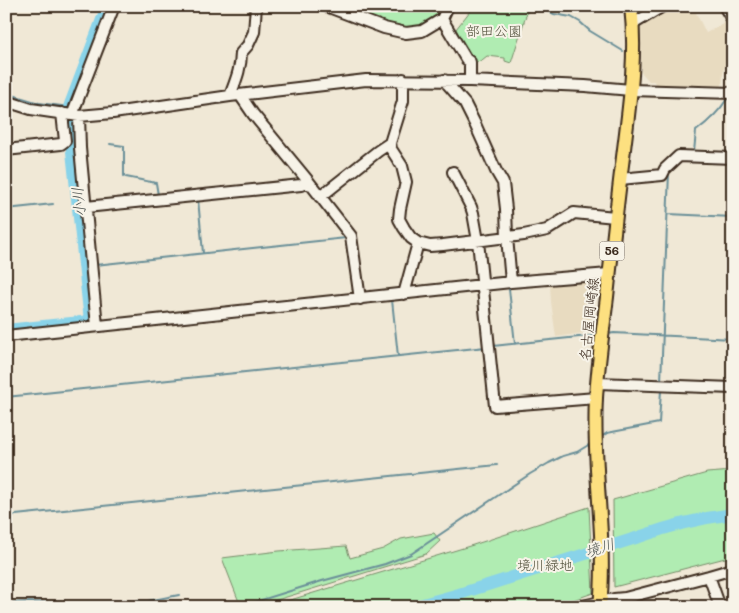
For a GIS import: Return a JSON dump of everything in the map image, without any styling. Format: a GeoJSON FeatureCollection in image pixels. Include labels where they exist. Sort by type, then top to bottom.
{"type":"FeatureCollection","features":[{"type":"Feature","properties":{"kind":"main road","name":"名古屋岡崎線"},"geometry":{"type":"LineString","coordinates":[[600,605],[601,537],[598,497],[596,398],[615,217],[631,90],[633,24],[631,6]]}},
{"type":"Feature","properties":{"kind":"street"},"geometry":{"type":"LineString","coordinates":[[6,150],[61,144],[65,141],[70,115],[75,107],[114,6]]}},
{"type":"Feature","properties":{"kind":"street"},"geometry":{"type":"LineString","coordinates":[[235,96],[241,53],[248,45],[254,32],[256,6]]}},
{"type":"Feature","properties":{"kind":"street"},"geometry":{"type":"LineString","coordinates":[[326,6],[384,28],[406,33],[422,31],[442,19],[448,6]]}},
{"type":"Feature","properties":{"kind":"street"},"geometry":{"type":"LineString","coordinates":[[633,24],[663,6]]}},
{"type":"Feature","properties":{"kind":"street"},"geometry":{"type":"LineString","coordinates":[[724,6],[733,21]]}},
{"type":"Feature","properties":{"kind":"street"},"geometry":{"type":"LineString","coordinates":[[442,19],[466,59],[470,62],[470,81]]}},
{"type":"Feature","properties":{"kind":"street"},"geometry":{"type":"LineString","coordinates":[[6,101],[31,109],[70,115],[113,113],[366,80],[403,79],[733,93]]}},
{"type":"Feature","properties":{"kind":"street"},"geometry":{"type":"LineString","coordinates":[[403,79],[403,101],[390,143],[391,149],[402,166],[406,182],[399,219],[410,238],[418,243],[430,246],[478,241],[547,230],[574,213],[615,217]]}},
{"type":"Feature","properties":{"kind":"street"},"geometry":{"type":"LineString","coordinates":[[444,80],[465,104],[503,183],[511,282]]}},
{"type":"Feature","properties":{"kind":"street"},"geometry":{"type":"LineString","coordinates":[[235,96],[253,114],[351,236],[360,299]]}},
{"type":"Feature","properties":{"kind":"street"},"geometry":{"type":"LineString","coordinates":[[70,115],[80,148],[97,326]]}},
{"type":"Feature","properties":{"kind":"street"},"geometry":{"type":"LineString","coordinates":[[320,197],[390,143]]}},
{"type":"Feature","properties":{"kind":"street"},"geometry":{"type":"LineString","coordinates":[[620,179],[662,175],[665,169],[679,156],[733,158]]}},
{"type":"Feature","properties":{"kind":"street"},"geometry":{"type":"LineString","coordinates":[[453,172],[468,199],[473,213],[478,241],[495,406],[596,398]]}},
{"type":"Feature","properties":{"kind":"street"},"geometry":{"type":"LineString","coordinates":[[86,207],[301,185],[309,182]]}},
{"type":"Feature","properties":{"kind":"street"},"geometry":{"type":"LineString","coordinates":[[404,294],[418,243]]}},
{"type":"Feature","properties":{"kind":"street"},"geometry":{"type":"LineString","coordinates":[[6,336],[511,282],[609,274]]}},
{"type":"Feature","properties":{"kind":"street"},"geometry":{"type":"LineString","coordinates":[[598,383],[733,388]]}},
{"type":"Feature","properties":{"kind":"street"},"geometry":{"type":"LineString","coordinates":[[578,607],[614,603],[625,598],[733,569]]}},
{"type":"Feature","properties":{"kind":"street"},"geometry":{"type":"LineString","coordinates":[[709,576],[720,607]]}},
{"type":"Feature","properties":{"kind":"shaded area"},"geometry":{"type":"Polygon","coordinates":[[[666,6],[709,6],[696,13],[706,33],[729,20],[733,26],[733,40],[731,41],[723,74],[722,86],[655,84],[654,81],[649,81],[641,72],[639,21],[666,6]]]}},
{"type":"Feature","properties":{"kind":"shaded area"},"geometry":{"type":"Polygon","coordinates":[[[587,280],[595,287],[590,332],[556,337],[550,284],[587,280]]]}},
{"type":"Feature","properties":{"kind":"green space"},"geometry":{"type":"Polygon","coordinates":[[[358,6],[444,6],[440,15],[416,30],[393,26],[355,12],[358,6]]]}},
{"type":"Feature","properties":{"kind":"green space","name":"部田公園"},"geometry":{"type":"Polygon","coordinates":[[[474,6],[529,6],[511,63],[505,61],[505,58],[487,56],[475,63],[470,58],[456,29],[474,6]]]}},
{"type":"Feature","properties":{"kind":"green space","name":"境川緑地"},"geometry":{"type":"Polygon","coordinates":[[[733,471],[733,556],[614,587],[613,500],[707,473],[733,471]]]}},
{"type":"Feature","properties":{"kind":"green space","name":"境川緑地"},"geometry":{"type":"Polygon","coordinates":[[[589,507],[593,593],[553,607],[267,607],[473,545],[589,507]]]}},
{"type":"Feature","properties":{"kind":"green space"},"geometry":{"type":"Polygon","coordinates":[[[434,533],[440,541],[426,554],[254,607],[241,607],[222,558],[346,546],[350,558],[383,549],[401,539],[434,533]]]}},
{"type":"Feature","properties":{"kind":"waterway"},"geometry":{"type":"LineString","coordinates":[[6,11],[8,6]]}},
{"type":"Feature","properties":{"kind":"waterway","name":"小川"},"geometry":{"type":"LineString","coordinates":[[6,330],[90,321],[69,123],[69,107],[107,6]]}},
{"type":"Feature","properties":{"kind":"waterway"},"geometry":{"type":"LineString","coordinates":[[539,6],[554,14],[571,17],[623,51]]}},
{"type":"Feature","properties":{"kind":"waterway"},"geometry":{"type":"LineString","coordinates":[[6,93],[39,103],[69,107]]}},
{"type":"Feature","properties":{"kind":"waterway"},"geometry":{"type":"LineString","coordinates":[[694,152],[696,131],[713,116],[727,99],[733,100]]}},
{"type":"Feature","properties":{"kind":"waterway"},"geometry":{"type":"LineString","coordinates":[[110,144],[124,146],[124,176],[156,183],[158,195]]}},
{"type":"Feature","properties":{"kind":"waterway"},"geometry":{"type":"LineString","coordinates":[[661,382],[669,172]]}},
{"type":"Feature","properties":{"kind":"waterway"},"geometry":{"type":"LineString","coordinates":[[198,199],[203,253]]}},
{"type":"Feature","properties":{"kind":"waterway"},"geometry":{"type":"LineString","coordinates":[[6,209],[53,204]]}},
{"type":"Feature","properties":{"kind":"waterway"},"geometry":{"type":"LineString","coordinates":[[668,214],[733,217]]}},
{"type":"Feature","properties":{"kind":"waterway"},"geometry":{"type":"LineString","coordinates":[[95,265],[346,238]]}},
{"type":"Feature","properties":{"kind":"waterway"},"geometry":{"type":"LineString","coordinates":[[509,289],[515,344]]}},
{"type":"Feature","properties":{"kind":"waterway"},"geometry":{"type":"LineString","coordinates":[[392,300],[398,356]]}},
{"type":"Feature","properties":{"kind":"waterway"},"geometry":{"type":"LineString","coordinates":[[608,334],[733,339]]}},
{"type":"Feature","properties":{"kind":"waterway"},"geometry":{"type":"LineString","coordinates":[[493,346],[598,335]]}},
{"type":"Feature","properties":{"kind":"waterway"},"geometry":{"type":"LineString","coordinates":[[6,397],[486,347]]}},
{"type":"Feature","properties":{"kind":"waterway"},"geometry":{"type":"LineString","coordinates":[[600,438],[607,433],[659,423],[661,390]]}},
{"type":"Feature","properties":{"kind":"waterway"},"geometry":{"type":"LineString","coordinates":[[239,607],[385,564],[411,554],[530,474],[590,444]]}},
{"type":"Feature","properties":{"kind":"waterway"},"geometry":{"type":"LineString","coordinates":[[6,516],[497,465]]}},
{"type":"Feature","properties":{"kind":"waterway","name":"境川"},"geometry":{"type":"LineString","coordinates":[[412,607],[459,594],[673,526],[733,514]]}},
{"type":"Feature","properties":{"kind":"waterway"},"geometry":{"type":"LineString","coordinates":[[6,603],[148,601],[179,595]]}}]}
